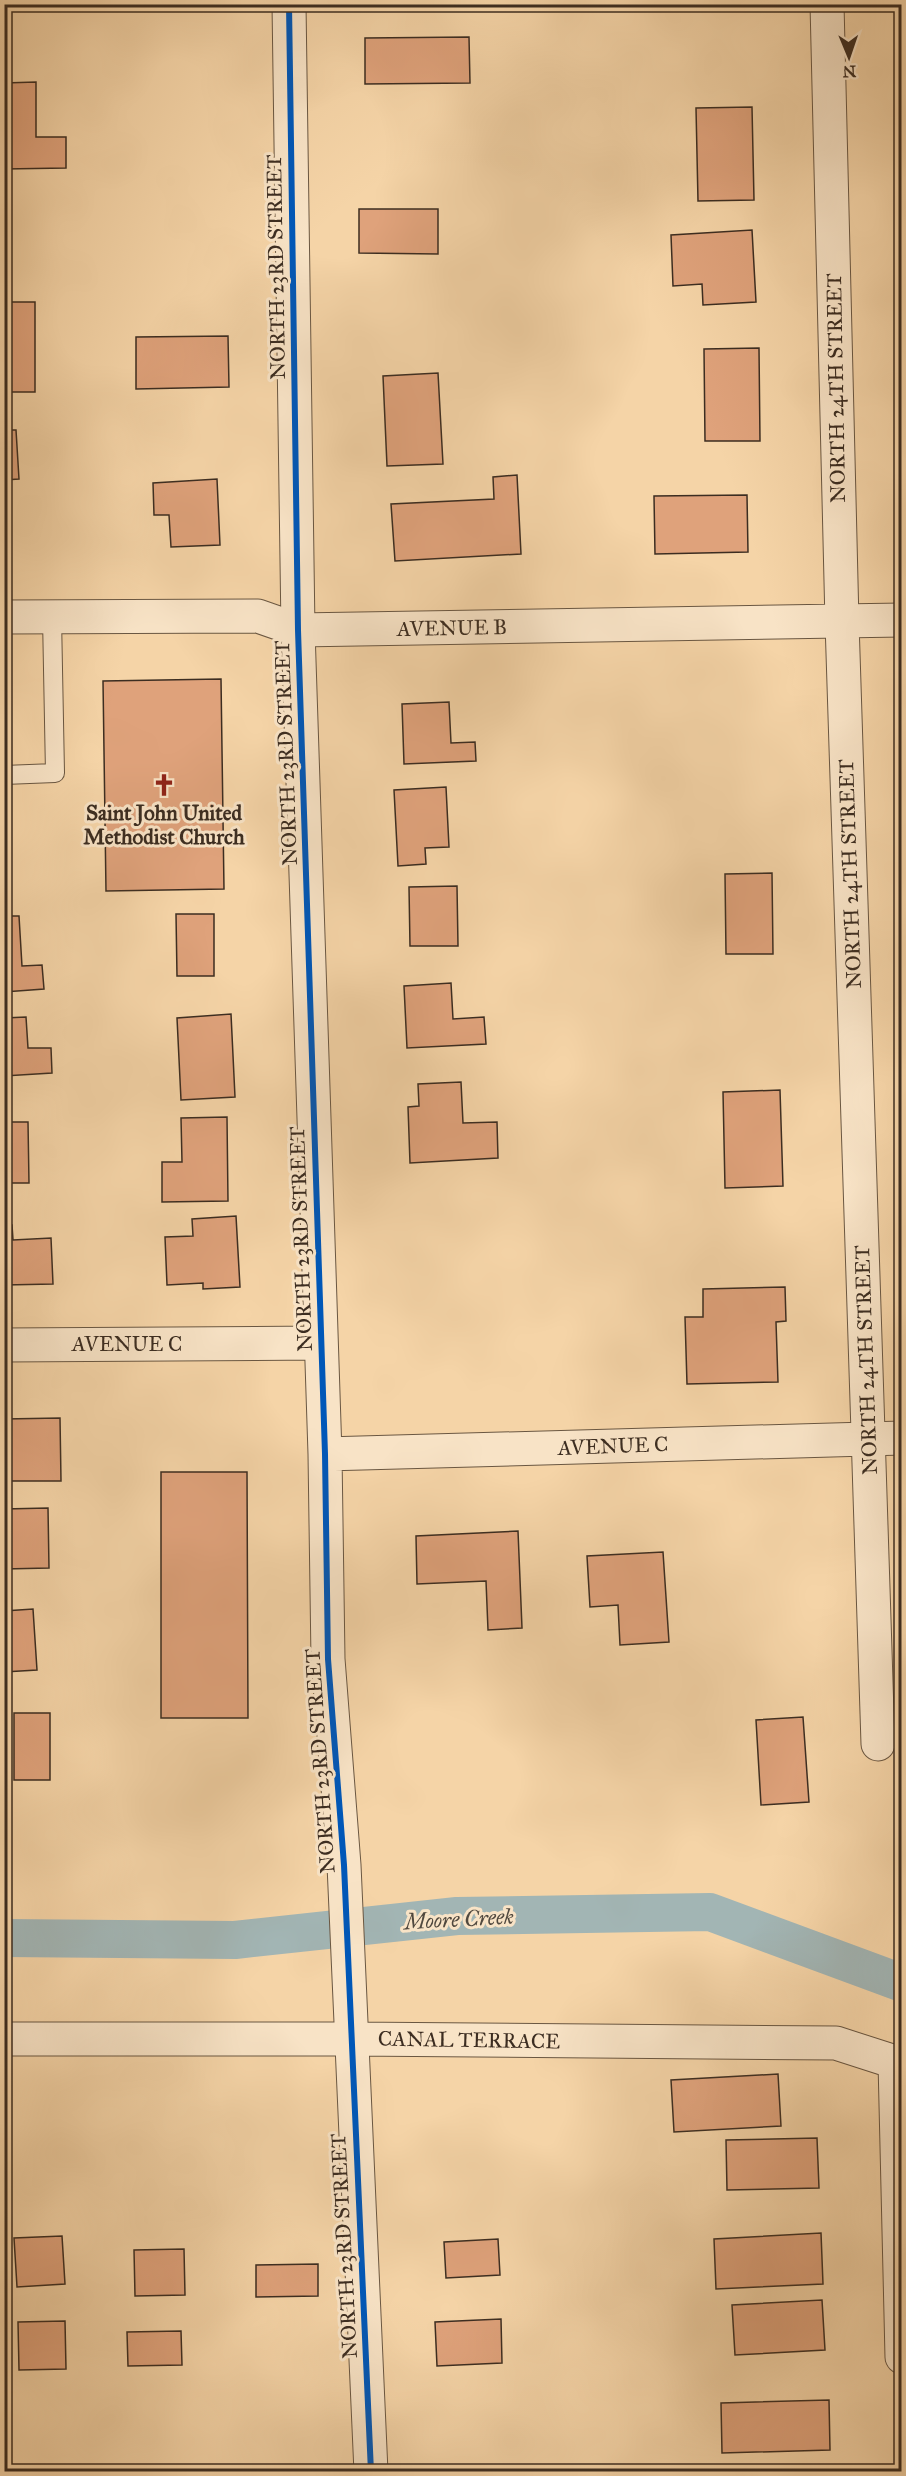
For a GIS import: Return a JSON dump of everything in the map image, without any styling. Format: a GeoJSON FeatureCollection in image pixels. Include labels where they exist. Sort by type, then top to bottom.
{"type":"FeatureCollection","features":[{"type":"Feature","properties":{"kind":"street","name":"NORTH 23RD STREET"},"geometry":{"type":"LineString","coordinates":[[289,4],[298,630],[325,1454],[328,1659],[344,1865],[371,2472]]}},
{"type":"Feature","properties":{"kind":"street","name":"NORTH 24TH STREET"},"geometry":{"type":"LineString","coordinates":[[826,4],[842,622],[878,1744]]}},
{"type":"Feature","properties":{"kind":"street","name":"AVENUE B"},"geometry":{"type":"LineString","coordinates":[[4,617],[258,616],[298,630],[902,620]]}},
{"type":"Feature","properties":{"kind":"street","name":"AVENUE C"},"geometry":{"type":"LineString","coordinates":[[4,1345],[321,1343]]}},
{"type":"Feature","properties":{"kind":"street","name":"AVENUE C"},"geometry":{"type":"LineString","coordinates":[[325,1454],[902,1438]]}},
{"type":"Feature","properties":{"kind":"street","name":"CANAL TERRACE"},"geometry":{"type":"LineString","coordinates":[[4,2039],[836,2043],[894,2062],[902,2357]]}},
{"type":"Feature","properties":{"kind":"lane"},"geometry":{"type":"LineString","coordinates":[[4,775],[55,773],[52,617]]}},
{"type":"Feature","properties":{"kind":"building"},"geometry":{"type":"Polygon","coordinates":[[[469,37],[470,83],[365,84],[365,38],[469,37]]]}},
{"type":"Feature","properties":{"kind":"building"},"geometry":{"type":"Polygon","coordinates":[[[36,82],[36,137],[66,137],[66,168],[4,169],[4,83],[36,82]]]}},
{"type":"Feature","properties":{"kind":"building"},"geometry":{"type":"Polygon","coordinates":[[[752,107],[754,200],[698,201],[696,108],[752,107]]]}},
{"type":"Feature","properties":{"kind":"building"},"geometry":{"type":"Polygon","coordinates":[[[359,209],[438,209],[438,254],[359,253],[359,209]]]}},
{"type":"Feature","properties":{"kind":"building"},"geometry":{"type":"Polygon","coordinates":[[[752,230],[756,302],[703,305],[702,284],[673,286],[671,235],[752,230]]]}},
{"type":"Feature","properties":{"kind":"building"},"geometry":{"type":"Polygon","coordinates":[[[4,302],[35,302],[35,392],[4,392],[4,302]]]}},
{"type":"Feature","properties":{"kind":"building"},"geometry":{"type":"Polygon","coordinates":[[[228,336],[229,387],[136,389],[136,337],[228,336]]]}},
{"type":"Feature","properties":{"kind":"building"},"geometry":{"type":"Polygon","coordinates":[[[759,348],[760,441],[705,441],[704,349],[759,348]]]}},
{"type":"Feature","properties":{"kind":"building"},"geometry":{"type":"Polygon","coordinates":[[[438,373],[443,464],[387,466],[383,376],[438,373]]]}},
{"type":"Feature","properties":{"kind":"building"},"geometry":{"type":"Polygon","coordinates":[[[4,430],[16,430],[19,479],[4,480],[4,430]]]}},
{"type":"Feature","properties":{"kind":"building"},"geometry":{"type":"Polygon","coordinates":[[[517,475],[521,554],[395,561],[391,504],[494,499],[493,477],[517,475]]]}},
{"type":"Feature","properties":{"kind":"building"},"geometry":{"type":"Polygon","coordinates":[[[217,479],[220,545],[171,547],[169,515],[154,515],[153,483],[217,479]]]}},
{"type":"Feature","properties":{"kind":"building"},"geometry":{"type":"Polygon","coordinates":[[[747,495],[748,552],[655,554],[654,496],[747,495]]]}},
{"type":"Feature","properties":{"kind":"building","name":"Saint John United Methodist Church"},"geometry":{"type":"Polygon","coordinates":[[[221,679],[224,889],[106,891],[103,681],[221,679]]]}},
{"type":"Feature","properties":{"kind":"building"},"geometry":{"type":"Polygon","coordinates":[[[449,702],[451,743],[475,742],[476,761],[404,764],[402,704],[449,702]]]}},
{"type":"Feature","properties":{"kind":"building"},"geometry":{"type":"Polygon","coordinates":[[[446,787],[449,847],[425,848],[426,864],[398,866],[394,790],[446,787]]]}},
{"type":"Feature","properties":{"kind":"building"},"geometry":{"type":"Polygon","coordinates":[[[772,873],[773,954],[726,954],[725,874],[772,873]]]}},
{"type":"Feature","properties":{"kind":"building"},"geometry":{"type":"Polygon","coordinates":[[[457,886],[458,946],[410,946],[409,887],[457,886]]]}},
{"type":"Feature","properties":{"kind":"building"},"geometry":{"type":"Polygon","coordinates":[[[176,914],[214,914],[214,976],[177,976],[176,914]]]}},
{"type":"Feature","properties":{"kind":"building"},"geometry":{"type":"Polygon","coordinates":[[[4,916],[19,916],[22,966],[42,965],[44,989],[4,992],[4,916]]]}},
{"type":"Feature","properties":{"kind":"building"},"geometry":{"type":"Polygon","coordinates":[[[451,983],[453,1019],[484,1017],[486,1044],[407,1048],[404,986],[451,983]]]}},
{"type":"Feature","properties":{"kind":"building"},"geometry":{"type":"Polygon","coordinates":[[[231,1014],[235,1097],[181,1100],[177,1018],[231,1014]]]}},
{"type":"Feature","properties":{"kind":"building"},"geometry":{"type":"Polygon","coordinates":[[[26,1017],[28,1048],[51,1048],[52,1073],[4,1076],[4,1018],[26,1017]]]}},
{"type":"Feature","properties":{"kind":"building"},"geometry":{"type":"Polygon","coordinates":[[[461,1082],[463,1123],[497,1122],[498,1158],[410,1163],[408,1107],[419,1106],[418,1084],[461,1082]]]}},
{"type":"Feature","properties":{"kind":"building"},"geometry":{"type":"Polygon","coordinates":[[[780,1090],[783,1186],[725,1188],[723,1092],[780,1090]]]}},
{"type":"Feature","properties":{"kind":"building"},"geometry":{"type":"Polygon","coordinates":[[[227,1117],[228,1201],[162,1202],[162,1162],[182,1162],[181,1118],[227,1117]]]}},
{"type":"Feature","properties":{"kind":"building"},"geometry":{"type":"Polygon","coordinates":[[[4,1122],[28,1122],[29,1183],[4,1183],[4,1122]]]}},
{"type":"Feature","properties":{"kind":"building"},"geometry":{"type":"Polygon","coordinates":[[[236,1216],[240,1287],[203,1289],[203,1283],[167,1285],[165,1237],[193,1236],[192,1219],[236,1216]]]}},
{"type":"Feature","properties":{"kind":"building"},"geometry":{"type":"Polygon","coordinates":[[[4,1225],[12,1225],[13,1240],[51,1238],[53,1284],[4,1285],[4,1225]]]}},
{"type":"Feature","properties":{"kind":"building"},"geometry":{"type":"Polygon","coordinates":[[[785,1287],[786,1321],[776,1322],[778,1382],[687,1384],[685,1317],[703,1317],[703,1289],[785,1287]]]}},
{"type":"Feature","properties":{"kind":"building"},"geometry":{"type":"Polygon","coordinates":[[[60,1418],[61,1481],[4,1481],[4,1419],[60,1418]]]}},
{"type":"Feature","properties":{"kind":"building"},"geometry":{"type":"Polygon","coordinates":[[[161,1472],[247,1472],[248,1718],[161,1718],[161,1472]]]}},
{"type":"Feature","properties":{"kind":"building"},"geometry":{"type":"Polygon","coordinates":[[[48,1508],[49,1568],[4,1569],[4,1509],[48,1508]]]}},
{"type":"Feature","properties":{"kind":"building"},"geometry":{"type":"Polygon","coordinates":[[[518,1531],[522,1628],[488,1630],[486,1581],[417,1584],[416,1536],[518,1531]]]}},
{"type":"Feature","properties":{"kind":"building"},"geometry":{"type":"Polygon","coordinates":[[[663,1552],[669,1642],[620,1645],[618,1605],[590,1607],[587,1556],[663,1552]]]}},
{"type":"Feature","properties":{"kind":"building"},"geometry":{"type":"Polygon","coordinates":[[[33,1609],[37,1670],[4,1672],[4,1611],[33,1609]]]}},
{"type":"Feature","properties":{"kind":"building"},"geometry":{"type":"Polygon","coordinates":[[[14,1713],[50,1713],[50,1780],[14,1780],[14,1713]]]}},
{"type":"Feature","properties":{"kind":"building"},"geometry":{"type":"Polygon","coordinates":[[[803,1717],[809,1802],[761,1805],[756,1720],[803,1717]]]}},
{"type":"Feature","properties":{"kind":"building"},"geometry":{"type":"Polygon","coordinates":[[[778,2074],[781,2126],[674,2132],[671,2080],[778,2074]]]}},
{"type":"Feature","properties":{"kind":"building"},"geometry":{"type":"Polygon","coordinates":[[[817,2138],[819,2188],[727,2190],[726,2140],[817,2138]]]}},
{"type":"Feature","properties":{"kind":"building"},"geometry":{"type":"Polygon","coordinates":[[[821,2233],[823,2284],[716,2289],[714,2239],[821,2233]]]}},
{"type":"Feature","properties":{"kind":"building"},"geometry":{"type":"Polygon","coordinates":[[[62,2236],[65,2284],[17,2287],[14,2238],[62,2236]]]}},
{"type":"Feature","properties":{"kind":"building"},"geometry":{"type":"Polygon","coordinates":[[[498,2239],[500,2275],[446,2278],[444,2242],[498,2239]]]}},
{"type":"Feature","properties":{"kind":"building"},"geometry":{"type":"Polygon","coordinates":[[[184,2249],[185,2295],[135,2296],[134,2250],[184,2249]]]}},
{"type":"Feature","properties":{"kind":"building"},"geometry":{"type":"Polygon","coordinates":[[[318,2264],[318,2296],[256,2297],[256,2265],[318,2264]]]}},
{"type":"Feature","properties":{"kind":"building"},"geometry":{"type":"Polygon","coordinates":[[[822,2300],[825,2350],[735,2355],[732,2305],[822,2300]]]}},
{"type":"Feature","properties":{"kind":"building"},"geometry":{"type":"Polygon","coordinates":[[[501,2319],[502,2363],[437,2366],[435,2322],[501,2319]]]}},
{"type":"Feature","properties":{"kind":"building"},"geometry":{"type":"Polygon","coordinates":[[[65,2321],[66,2369],[19,2370],[18,2322],[65,2321]]]}},
{"type":"Feature","properties":{"kind":"building"},"geometry":{"type":"Polygon","coordinates":[[[181,2331],[182,2365],[128,2366],[127,2332],[181,2331]]]}},
{"type":"Feature","properties":{"kind":"building"},"geometry":{"type":"Polygon","coordinates":[[[829,2400],[830,2450],[722,2453],[721,2403],[829,2400]]]}},
{"type":"Feature","properties":{"kind":"waterway","name":"Moore Creek"},"geometry":{"type":"LineString","coordinates":[[4,1938],[235,1940],[457,1916],[710,1912],[902,1983]]}},
{"type":"Feature","properties":{"kind":"cycle path"},"geometry":{"type":"LineString","coordinates":[[289,4],[298,630],[325,1454],[328,1659],[344,1865],[371,2472]]}},
{"type":"Feature","properties":{"kind":"place","name":"Saint John United Methodist Church"},"geometry":{"type":"Point","coordinates":[164,785]}}]}
